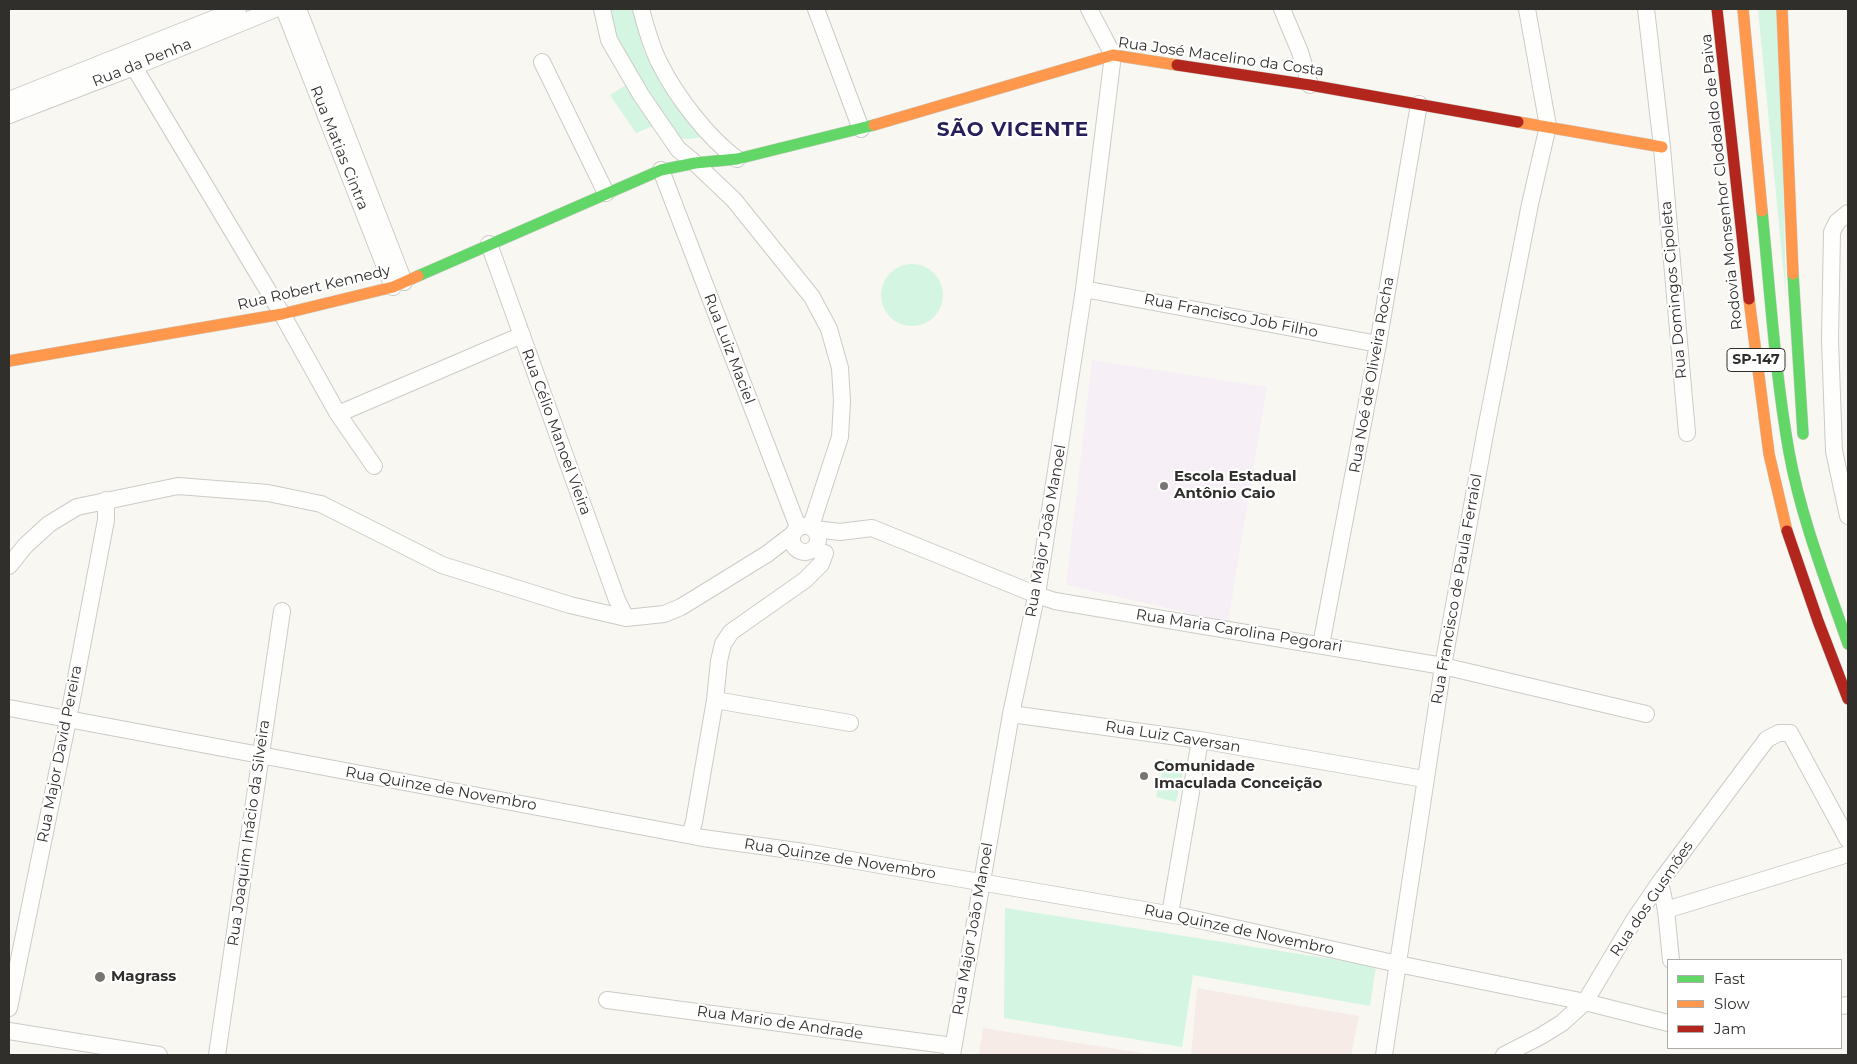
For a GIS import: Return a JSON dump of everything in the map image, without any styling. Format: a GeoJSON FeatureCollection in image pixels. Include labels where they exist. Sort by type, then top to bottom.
{"type":"FeatureCollection","features":[{"type":"Feature","properties":{"kind":"main road","name":"Rodovia Monsenhor Clodoaldo de Paiva"},"geometry":{"type":"LineString","coordinates":[[1717,9],[1768,454],[1788,534],[1818,621],[1848,699]]}},
{"type":"Feature","properties":{"kind":"main road","name":"SP-147"},"geometry":{"type":"LineString","coordinates":[[1743,9],[1776,353],[1789,452],[1808,529],[1848,644]]}},
{"type":"Feature","properties":{"kind":"main road"},"geometry":{"type":"LineString","coordinates":[[1782,9],[1792,262],[1804,444]]}},
{"type":"Feature","properties":{"kind":"main road","name":"Rua José Macelino da Costa"},"geometry":{"type":"LineString","coordinates":[[695,163],[737,159],[862,129],[1113,54],[1310,85],[1662,147]]}},
{"type":"Feature","properties":{"kind":"main road","name":"Rua Robert Kennedy"},"geometry":{"type":"LineString","coordinates":[[9,361],[282,314],[399,285],[488,244],[660,170],[695,163]]}},
{"type":"Feature","properties":{"kind":"main road"},"geometry":{"type":"LineString","coordinates":[[1815,513],[1840,622]]}},
{"type":"Feature","properties":{"kind":"street","name":"Rua da Penha"},"geometry":{"type":"LineString","coordinates":[[9,115],[238,9]]}},
{"type":"Feature","properties":{"kind":"street","name":"Rua da Penha"},"geometry":{"type":"LineString","coordinates":[[9,100],[131,60],[275,9]]}},
{"type":"Feature","properties":{"kind":"street","name":"Rua Matias Cintra"},"geometry":{"type":"LineString","coordinates":[[284,9],[399,285]]}},
{"type":"Feature","properties":{"kind":"street","name":"Rua Matias Cintra"},"geometry":{"type":"LineString","coordinates":[[298,9],[399,285]]}},
{"type":"Feature","properties":{"kind":"street"},"geometry":{"type":"LineString","coordinates":[[602,9],[609,40],[633,82],[678,149],[734,200],[812,297],[829,329],[840,368],[842,401],[840,437],[804,529],[792,538],[794,546],[810,552],[821,564],[805,580],[731,632],[723,644],[694,822],[690,835]]}},
{"type":"Feature","properties":{"kind":"street"},"geometry":{"type":"LineString","coordinates":[[641,9],[660,64],[678,93],[720,146],[737,159]]}},
{"type":"Feature","properties":{"kind":"street"},"geometry":{"type":"LineString","coordinates":[[816,9],[862,129]]}},
{"type":"Feature","properties":{"kind":"street"},"geometry":{"type":"LineString","coordinates":[[1089,9],[1113,54]]}},
{"type":"Feature","properties":{"kind":"street"},"geometry":{"type":"LineString","coordinates":[[1282,9],[1300,52],[1310,85]]}},
{"type":"Feature","properties":{"kind":"street"},"geometry":{"type":"LineString","coordinates":[[1527,9],[1548,126]]}},
{"type":"Feature","properties":{"kind":"street","name":"Rua Domingos Cipoleta"},"geometry":{"type":"LineString","coordinates":[[1646,9],[1662,147],[1687,433]]}},
{"type":"Feature","properties":{"kind":"street","name":"Rua Major João Manoel"},"geometry":{"type":"LineString","coordinates":[[952,1051],[1011,714],[1037,595],[1084,289],[1113,54]]}},
{"type":"Feature","properties":{"kind":"street"},"geometry":{"type":"LineString","coordinates":[[131,60],[282,314],[338,414],[374,466]]}},
{"type":"Feature","properties":{"kind":"street"},"geometry":{"type":"LineString","coordinates":[[542,62],[606,193]]}},
{"type":"Feature","properties":{"kind":"street","name":"Rua Noé de Oliveira Rocha"},"geometry":{"type":"LineString","coordinates":[[1321,645],[1378,344],[1419,104]]}},
{"type":"Feature","properties":{"kind":"street","name":"Rua Francisco de Paula Ferraiol"},"geometry":{"type":"LineString","coordinates":[[1384,1055],[1442,666],[1518,262],[1548,126]]}},
{"type":"Feature","properties":{"kind":"street","name":"Rua Luiz Maciel"},"geometry":{"type":"LineString","coordinates":[[660,170],[804,529]]}},
{"type":"Feature","properties":{"kind":"street"},"geometry":{"type":"LineString","coordinates":[[1848,213],[1837,222],[1832,232],[1830,340],[1834,451],[1848,516]]}},
{"type":"Feature","properties":{"kind":"street","name":"Rua Célio Manoel Vieira"},"geometry":{"type":"LineString","coordinates":[[488,244],[617,600],[626,618]]}},
{"type":"Feature","properties":{"kind":"street","name":"Rua Francisco Job Filho"},"geometry":{"type":"LineString","coordinates":[[1084,289],[1378,344]]}},
{"type":"Feature","properties":{"kind":"street"},"geometry":{"type":"LineString","coordinates":[[338,414],[522,335]]}},
{"type":"Feature","properties":{"kind":"street"},"geometry":{"type":"LineString","coordinates":[[9,566],[25,546],[49,524],[77,507],[178,486],[268,493],[321,504],[442,565],[570,605],[626,618],[664,614],[681,607],[804,529]]}},
{"type":"Feature","properties":{"kind":"street","name":"Rua Major David Pereira"},"geometry":{"type":"LineString","coordinates":[[9,1008],[68,720],[106,520],[106,500]]}},
{"type":"Feature","properties":{"kind":"street","name":"Rua Maria Carolina Pegorari"},"geometry":{"type":"LineString","coordinates":[[804,529],[840,532],[872,528],[1055,601],[1442,666],[1646,714]]}},
{"type":"Feature","properties":{"kind":"street"},"geometry":{"type":"LineString","coordinates":[[804,529],[819,537],[817,546],[810,552],[805,580]]}},
{"type":"Feature","properties":{"kind":"street"},"geometry":{"type":"LineString","coordinates":[[766,554],[786,555],[810,552],[834,545],[840,532]]}},
{"type":"Feature","properties":{"kind":"street","name":"Rua Joaquim Inácio da Silveira"},"geometry":{"type":"LineString","coordinates":[[217,1055],[282,611]]}},
{"type":"Feature","properties":{"kind":"street"},"geometry":{"type":"LineString","coordinates":[[715,700],[850,723]]}},
{"type":"Feature","properties":{"kind":"street","name":"Rua Quinze de Novembro"},"geometry":{"type":"LineString","coordinates":[[9,708],[690,835],[804,852],[1170,914],[1398,964],[1585,1002],[1667,1023]]}},
{"type":"Feature","properties":{"kind":"street","name":"Rua Luiz Caversan"},"geometry":{"type":"LineString","coordinates":[[1011,714],[1200,740],[1424,779]]}},
{"type":"Feature","properties":{"kind":"street","name":"Rua dos Gusmões"},"geometry":{"type":"LineString","coordinates":[[1504,1055],[1562,1023],[1585,1002],[1634,920],[1660,882],[1767,739],[1779,733],[1790,733],[1848,840]]}},
{"type":"Feature","properties":{"kind":"street"},"geometry":{"type":"LineString","coordinates":[[1170,914],[1200,740]]}},
{"type":"Feature","properties":{"kind":"street"},"geometry":{"type":"LineString","coordinates":[[1666,910],[1848,854]]}},
{"type":"Feature","properties":{"kind":"street"},"geometry":{"type":"LineString","coordinates":[[1660,882],[1666,910],[1671,959]]}},
{"type":"Feature","properties":{"kind":"street","name":"Rua Mario de Andrade"},"geometry":{"type":"LineString","coordinates":[[607,1000],[952,1051]]}},
{"type":"Feature","properties":{"kind":"street"},"geometry":{"type":"LineString","coordinates":[[9,1031],[159,1055]]}},
{"type":"Feature","properties":{"kind":"shaded area","name":"Escola Estadual Antônio Caio"},"geometry":{"type":"Polygon","coordinates":[[[1092,360],[1267,387],[1228,622],[1066,585],[1092,360]]]}},
{"type":"Feature","properties":{"kind":"shaded area"},"geometry":{"type":"Polygon","coordinates":[[[1197,988],[1359,1016],[1351,1055],[1191,1055],[1197,988]]]}},
{"type":"Feature","properties":{"kind":"shaded area"},"geometry":{"type":"Polygon","coordinates":[[[983,1028],[1155,1055],[979,1055],[983,1028]]]}},
{"type":"Feature","properties":{"kind":"green space"},"geometry":{"type":"Polygon","coordinates":[[[608,9],[635,9],[644,52],[673,97],[706,137],[678,138],[621,51],[608,9]]]}},
{"type":"Feature","properties":{"kind":"green space"},"geometry":{"type":"Polygon","coordinates":[[[1758,9],[1779,9],[1786,297],[1758,9]]]}},
{"type":"Feature","properties":{"kind":"green space"},"geometry":{"type":"Polygon","coordinates":[[[626,85],[653,126],[636,133],[610,95],[626,85]]]}},
{"type":"Feature","properties":{"kind":"green space"},"geometry":{"type":"Polygon","coordinates":[[[912,264],[924,267],[934,273],[940,283],[943,295],[940,307],[934,317],[924,323],[912,326],[900,323],[890,317],[884,307],[881,295],[884,283],[890,273],[900,267],[912,264]]]}},
{"type":"Feature","properties":{"kind":"green space"},"geometry":{"type":"Polygon","coordinates":[[[1165,759],[1185,764],[1176,802],[1156,797],[1165,759]]]}},
{"type":"Feature","properties":{"kind":"green space"},"geometry":{"type":"Polygon","coordinates":[[[1005,908],[1376,966],[1370,1006],[1193,975],[1182,1047],[1004,1018],[1005,908]]]}},
{"type":"Feature","properties":{"kind":"traffic: fast"},"geometry":{"type":"LineString","coordinates":[[418,276],[661,170],[695,163],[737,159],[874,125]]}},
{"type":"Feature","properties":{"kind":"traffic: fast"},"geometry":{"type":"LineString","coordinates":[[1762,211],[1776,362],[1789,452],[1807,525],[1848,644]]}},
{"type":"Feature","properties":{"kind":"traffic: fast"},"geometry":{"type":"LineString","coordinates":[[1793,274],[1803,434]]}},
{"type":"Feature","properties":{"kind":"traffic: slow"},"geometry":{"type":"LineString","coordinates":[[1743,9],[1762,211]]}},
{"type":"Feature","properties":{"kind":"traffic: slow"},"geometry":{"type":"LineString","coordinates":[[1782,9],[1793,274]]}},
{"type":"Feature","properties":{"kind":"traffic: slow"},"geometry":{"type":"LineString","coordinates":[[874,125],[1113,55],[1177,65]]}},
{"type":"Feature","properties":{"kind":"traffic: slow"},"geometry":{"type":"LineString","coordinates":[[1518,122],[1662,147]]}},
{"type":"Feature","properties":{"kind":"traffic: slow"},"geometry":{"type":"LineString","coordinates":[[9,361],[282,314],[393,287],[418,276]]}},
{"type":"Feature","properties":{"kind":"traffic: slow"},"geometry":{"type":"LineString","coordinates":[[1749,299],[1769,454],[1787,531]]}},
{"type":"Feature","properties":{"kind":"traffic: jam"},"geometry":{"type":"LineString","coordinates":[[1717,9],[1749,299]]}},
{"type":"Feature","properties":{"kind":"traffic: jam"},"geometry":{"type":"LineString","coordinates":[[1177,65],[1310,85],[1518,122]]}},
{"type":"Feature","properties":{"kind":"traffic: jam"},"geometry":{"type":"LineString","coordinates":[[1787,531],[1818,621],[1848,699]]}},
{"type":"Feature","properties":{"kind":"place","name":"Escola Estadual Antônio Caio"},"geometry":{"type":"Point","coordinates":[1164,486]}},
{"type":"Feature","properties":{"kind":"place","name":"Comunidade Imaculada Conceição"},"geometry":{"type":"Point","coordinates":[1144,776]}},
{"type":"Feature","properties":{"kind":"place","name":"Magrass"},"geometry":{"type":"Point","coordinates":[100,977]}},
{"type":"Feature","properties":{"kind":"district","name":"SÃO VICENTE"},"geometry":{"type":"Point","coordinates":[1013,130]}}]}
